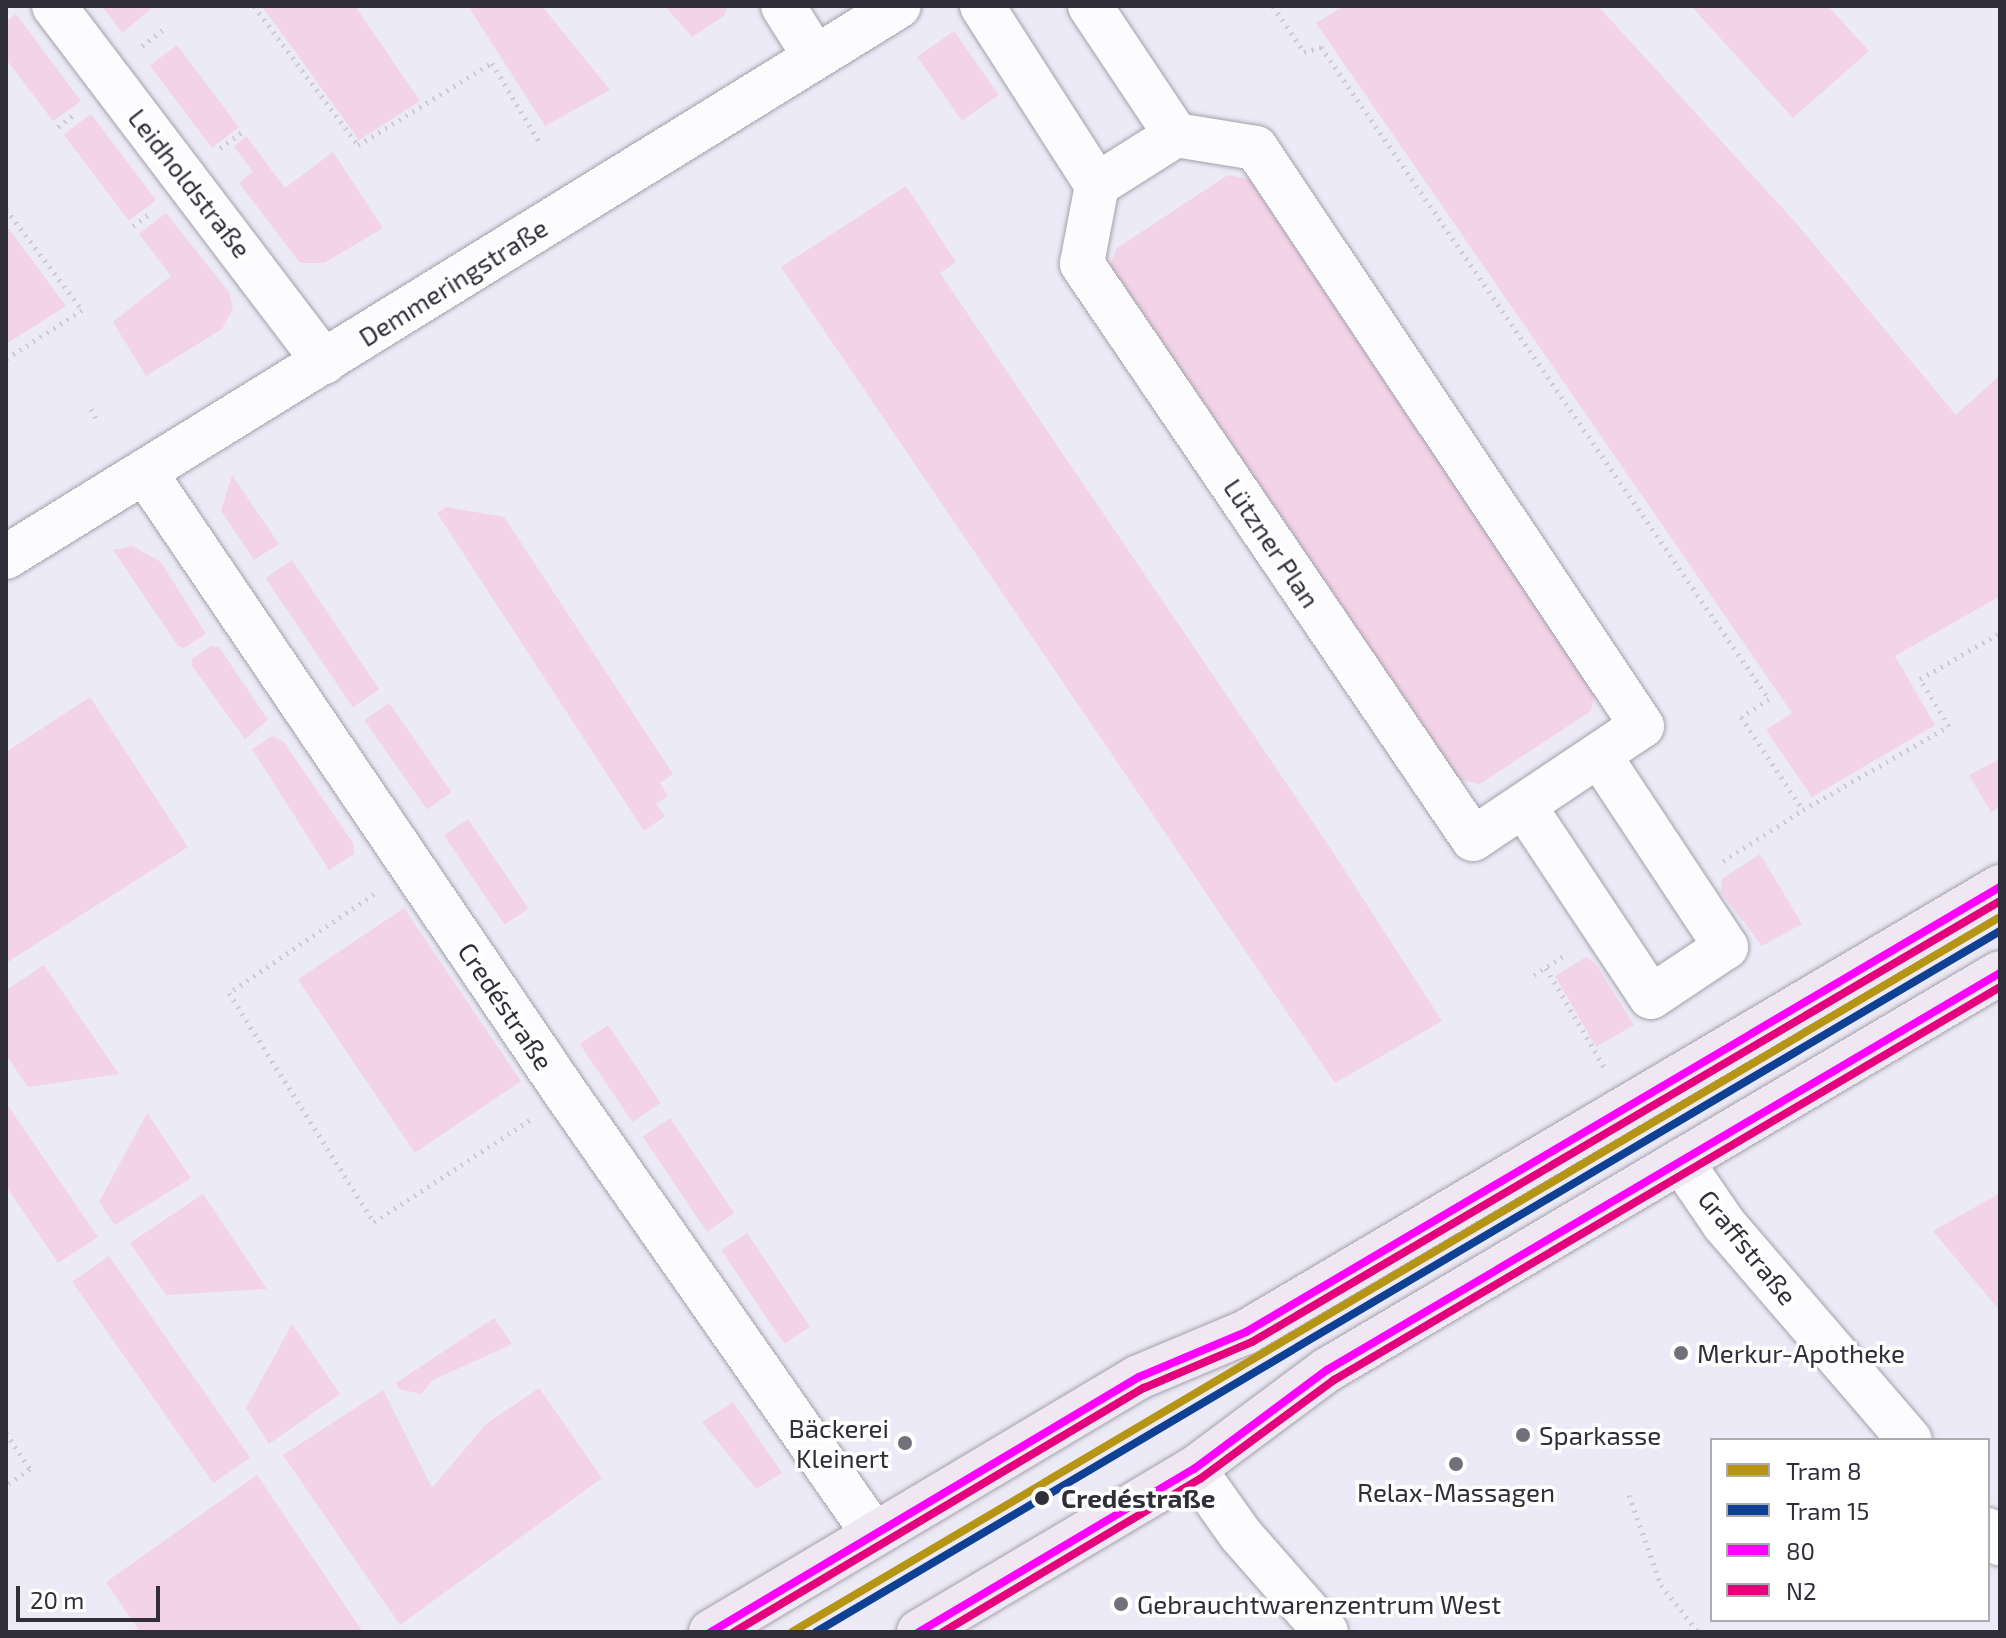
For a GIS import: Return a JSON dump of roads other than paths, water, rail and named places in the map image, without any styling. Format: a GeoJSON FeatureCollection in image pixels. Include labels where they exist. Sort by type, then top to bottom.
{"type":"FeatureCollection","features":[{"type":"Feature","properties":{"kind":"main road"},"geometry":{"type":"LineString","coordinates":[[711,1632],[1139,1377],[1246,1332],[2000,887]]}},
{"type":"Feature","properties":{"kind":"main road"},"geometry":{"type":"LineString","coordinates":[[919,1632],[1194,1469],[1327,1370],[2000,973]]}},
{"type":"Feature","properties":{"kind":"street","name":"Leidholdstraße"},"geometry":{"type":"LineString","coordinates":[[54,6],[324,362]]}},
{"type":"Feature","properties":{"kind":"street"},"geometry":{"type":"LineString","coordinates":[[783,6],[815,57]]}},
{"type":"Feature","properties":{"kind":"street","name":"Demmeringstraße"},"geometry":{"type":"LineString","coordinates":[[6,557],[146,474],[899,6]]}},
{"type":"Feature","properties":{"kind":"street"},"geometry":{"type":"LineString","coordinates":[[982,6],[1097,185],[1176,135],[1090,6]]}},
{"type":"Feature","properties":{"kind":"street","name":"Lützner Plan"},"geometry":{"type":"LineString","coordinates":[[1097,185],[1082,264],[1473,839],[1642,726],[1256,148],[1176,135]]}},
{"type":"Feature","properties":{"kind":"street","name":"Credéstraße"},"geometry":{"type":"LineString","coordinates":[[146,474],[411,868],[873,1533]]}},
{"type":"Feature","properties":{"kind":"street"},"geometry":{"type":"LineString","coordinates":[[1524,806],[1651,997],[1726,947],[1599,755]]}},
{"type":"Feature","properties":{"kind":"street","name":"Graffstraße"},"geometry":{"type":"LineString","coordinates":[[1681,1161],[1724,1224],[1908,1438]]}},
{"type":"Feature","properties":{"kind":"street"},"geometry":{"type":"LineString","coordinates":[[1194,1469],[1240,1534],[1326,1632]]}},
{"type":"Feature","properties":{"kind":"tram line","name":"8"},"geometry":{"type":"LineString","coordinates":[[792,1632],[2000,917]]}},
{"type":"Feature","properties":{"kind":"tram line","name":"15"},"geometry":{"type":"LineString","coordinates":[[816,1632],[2000,931]]}},
{"type":"Feature","properties":{"kind":"place","name":"Merkur-Apotheke"},"geometry":{"type":"Point","coordinates":[1681,1353]}},
{"type":"Feature","properties":{"kind":"place","name":"Sparkasse"},"geometry":{"type":"Point","coordinates":[1523,1435]}},
{"type":"Feature","properties":{"kind":"place","name":"Bäckerei Kleinert"},"geometry":{"type":"Point","coordinates":[905,1443]}},
{"type":"Feature","properties":{"kind":"place","name":"Relax-Massagen"},"geometry":{"type":"Point","coordinates":[1456,1464]}},
{"type":"Feature","properties":{"kind":"place","name":"Credéstraße"},"geometry":{"type":"Point","coordinates":[1042,1498]}},
{"type":"Feature","properties":{"kind":"place","name":"Gebrauchtwarenzentrum West"},"geometry":{"type":"Point","coordinates":[1121,1604]}}]}
